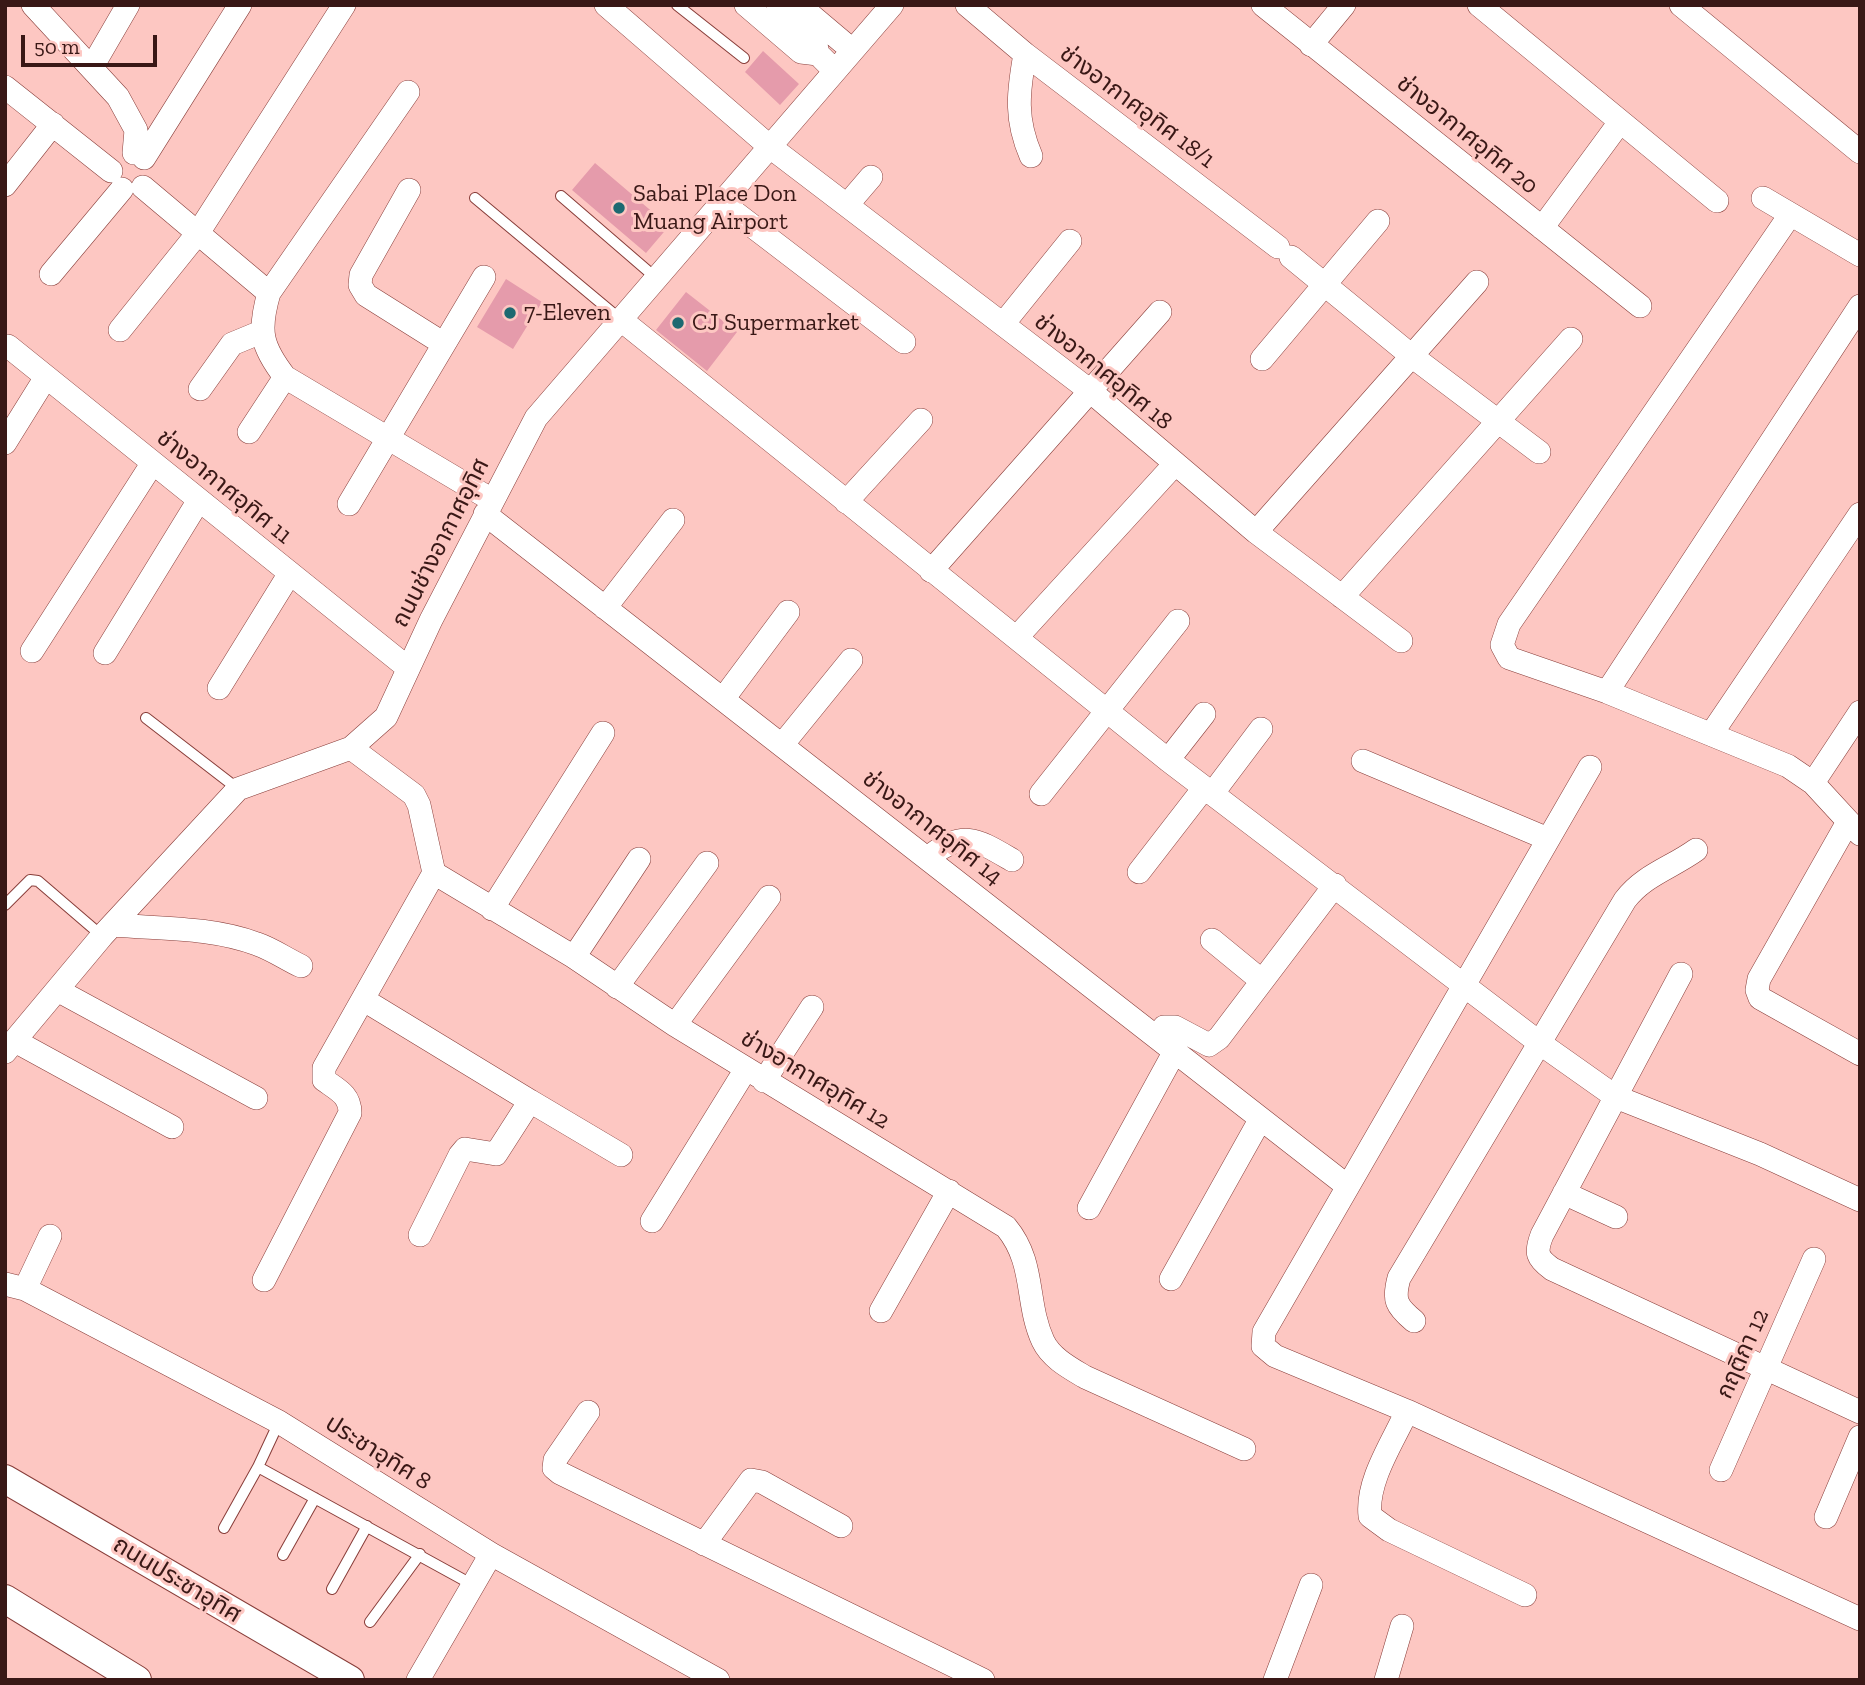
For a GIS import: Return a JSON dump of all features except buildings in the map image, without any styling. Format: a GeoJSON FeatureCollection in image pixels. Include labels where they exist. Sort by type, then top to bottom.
{"type":"FeatureCollection","features":[{"type":"Feature","properties":{"kind":"street"},"geometry":{"type":"LineString","coordinates":[[33,5],[92,67],[131,116],[139,155],[150,167],[149,178],[125,183],[51,274]]}},
{"type":"Feature","properties":{"kind":"street"},"geometry":{"type":"LineString","coordinates":[[92,67],[128,5]]}},
{"type":"Feature","properties":{"kind":"street"},"geometry":{"type":"LineString","coordinates":[[139,155],[240,5]]}},
{"type":"Feature","properties":{"kind":"street"},"geometry":{"type":"LineString","coordinates":[[120,330],[198,233],[344,5]]}},
{"type":"Feature","properties":{"kind":"street"},"geometry":{"type":"LineString","coordinates":[[746,5],[801,52],[818,54]]}},
{"type":"Feature","properties":{"kind":"street"},"geometry":{"type":"LineString","coordinates":[[778,5],[814,36],[818,54],[835,70]]}},
{"type":"Feature","properties":{"kind":"street"},"geometry":{"type":"LineString","coordinates":[[799,5],[852,50]]}},
{"type":"Feature","properties":{"kind":"street","name":"ถนนช่างอากาศอุทิศ"},"geometry":{"type":"LineString","coordinates":[[10,1047],[108,931],[238,789],[351,748],[386,717],[408,668],[536,418],[892,5]]}},
{"type":"Feature","properties":{"kind":"street","name":"ช่างอากาศอุทิศ 18/1"},"geometry":{"type":"LineString","coordinates":[[967,5],[1025,54],[1325,282],[1413,357],[1539,452]]}},
{"type":"Feature","properties":{"kind":"street","name":"ช่างอากาศอุทิศ 20"},"geometry":{"type":"LineString","coordinates":[[1262,5],[1640,306]]}},
{"type":"Feature","properties":{"kind":"street"},"geometry":{"type":"LineString","coordinates":[[1311,45],[1344,5]]}},
{"type":"Feature","properties":{"kind":"street"},"geometry":{"type":"LineString","coordinates":[[1479,5],[1717,201]]}},
{"type":"Feature","properties":{"kind":"street"},"geometry":{"type":"LineString","coordinates":[[1681,5],[1860,152]]}},
{"type":"Feature","properties":{"kind":"street","name":"ช่างอากาศอุทิศ 18"},"geometry":{"type":"LineString","coordinates":[[615,7],[769,146],[1088,390],[1256,532],[1401,641]]}},
{"type":"Feature","properties":{"kind":"street"},"geometry":{"type":"LineString","coordinates":[[1025,54],[1018,95],[1020,131],[1031,156]]}},
{"type":"Feature","properties":{"kind":"street"},"geometry":{"type":"LineString","coordinates":[[5,87],[125,183],[198,233],[269,293]]}},
{"type":"Feature","properties":{"kind":"street"},"geometry":{"type":"LineString","coordinates":[[249,432],[285,377],[267,349],[261,332],[269,293],[408,92]]}},
{"type":"Feature","properties":{"kind":"street"},"geometry":{"type":"LineString","coordinates":[[1542,228],[1620,121]]}},
{"type":"Feature","properties":{"kind":"street"},"geometry":{"type":"LineString","coordinates":[[5,185],[53,124]]}},
{"type":"Feature","properties":{"kind":"street"},"geometry":{"type":"LineString","coordinates":[[125,183],[115,161],[123,154],[139,155]]}},
{"type":"Feature","properties":{"kind":"street"},"geometry":{"type":"LineString","coordinates":[[847,205],[871,177]]}},
{"type":"Feature","properties":{"kind":"street"},"geometry":{"type":"LineString","coordinates":[[409,190],[361,275],[360,285],[366,295],[444,344]]}},
{"type":"Feature","properties":{"kind":"street"},"geometry":{"type":"LineString","coordinates":[[1763,198],[1860,255]]}},
{"type":"Feature","properties":{"kind":"street"},"geometry":{"type":"LineString","coordinates":[[721,202],[904,342]]}},
{"type":"Feature","properties":{"kind":"street"},"geometry":{"type":"LineString","coordinates":[[1790,215],[1509,624],[1503,645],[1509,658],[1607,692],[1769,756],[1813,783],[1854,828],[1759,979],[1757,990],[1760,998],[1860,1054]]}},
{"type":"Feature","properties":{"kind":"street"},"geometry":{"type":"LineString","coordinates":[[1262,359],[1378,221]]}},
{"type":"Feature","properties":{"kind":"street"},"geometry":{"type":"LineString","coordinates":[[1003,324],[1070,241]]}},
{"type":"Feature","properties":{"kind":"street"},"geometry":{"type":"LineString","coordinates":[[349,504],[484,277]]}},
{"type":"Feature","properties":{"kind":"street"},"geometry":{"type":"LineString","coordinates":[[1256,532],[1477,282]]}},
{"type":"Feature","properties":{"kind":"street"},"geometry":{"type":"LineString","coordinates":[[1607,692],[1860,306]]}},
{"type":"Feature","properties":{"kind":"street"},"geometry":{"type":"LineString","coordinates":[[931,571],[1088,390],[1160,312]]}},
{"type":"Feature","properties":{"kind":"street"},"geometry":{"type":"LineString","coordinates":[[620,319],[1168,760],[1541,1044],[1616,1097],[1760,1154],[1860,1200]]}},
{"type":"Feature","properties":{"kind":"street"},"geometry":{"type":"LineString","coordinates":[[200,389],[232,344],[261,332]]}},
{"type":"Feature","properties":{"kind":"street"},"geometry":{"type":"LineString","coordinates":[[1342,597],[1571,339]]}},
{"type":"Feature","properties":{"kind":"street","name":"ช่างอากาศอุทิศ 11"},"geometry":{"type":"LineString","coordinates":[[8,346],[408,668]]}},
{"type":"Feature","properties":{"kind":"street"},"geometry":{"type":"LineString","coordinates":[[5,443],[46,377]]}},
{"type":"Feature","properties":{"kind":"street","name":"ช่างอากาศอุทิศ 14"},"geometry":{"type":"LineString","coordinates":[[285,377],[388,439],[489,507],[605,608],[1157,1036],[1259,1120],[1346,1185]]}},
{"type":"Feature","properties":{"kind":"street"},"geometry":{"type":"LineString","coordinates":[[846,502],[921,420]]}},
{"type":"Feature","properties":{"kind":"street"},"geometry":{"type":"LineString","coordinates":[[32,651],[152,464]]}},
{"type":"Feature","properties":{"kind":"street"},"geometry":{"type":"LineString","coordinates":[[1017,637],[1174,465]]}},
{"type":"Feature","properties":{"kind":"street"},"geometry":{"type":"LineString","coordinates":[[105,653],[199,500]]}},
{"type":"Feature","properties":{"kind":"street"},"geometry":{"type":"LineString","coordinates":[[1712,733],[1860,514]]}},
{"type":"Feature","properties":{"kind":"street"},"geometry":{"type":"LineString","coordinates":[[605,608],[673,520]]}},
{"type":"Feature","properties":{"kind":"street"},"geometry":{"type":"LineString","coordinates":[[219,688],[290,573]]}},
{"type":"Feature","properties":{"kind":"street"},"geometry":{"type":"LineString","coordinates":[[723,699],[788,612]]}},
{"type":"Feature","properties":{"kind":"street"},"geometry":{"type":"LineString","coordinates":[[1041,794],[1178,621]]}},
{"type":"Feature","properties":{"kind":"street"},"geometry":{"type":"LineString","coordinates":[[782,745],[851,660]]}},
{"type":"Feature","properties":{"kind":"street"},"geometry":{"type":"LineString","coordinates":[[1813,783],[1860,712]]}},
{"type":"Feature","properties":{"kind":"street"},"geometry":{"type":"LineString","coordinates":[[1168,760],[1204,714]]}},
{"type":"Feature","properties":{"kind":"street"},"geometry":{"type":"LineString","coordinates":[[1139,872],[1261,729]]}},
{"type":"Feature","properties":{"kind":"street"},"geometry":{"type":"LineString","coordinates":[[492,909],[603,733]]}},
{"type":"Feature","properties":{"kind":"street"},"geometry":{"type":"LineString","coordinates":[[264,1280],[350,1113],[350,1103],[345,1095],[324,1080],[322,1074],[434,873],[419,805],[414,795],[351,748]]}},
{"type":"Feature","properties":{"kind":"street"},"geometry":{"type":"LineString","coordinates":[[1363,761],[1548,839]]}},
{"type":"Feature","properties":{"kind":"street"},"geometry":{"type":"LineString","coordinates":[[1590,767],[1346,1185],[1264,1332],[1263,1346],[1275,1356],[1407,1411],[1860,1619]]}},
{"type":"Feature","properties":{"kind":"street"},"geometry":{"type":"LineString","coordinates":[[928,858],[940,847],[959,839],[978,840],[1012,860]]}},
{"type":"Feature","properties":{"kind":"street"},"geometry":{"type":"LineString","coordinates":[[1414,1321],[1397,1308],[1394,1297],[1399,1278],[1637,884],[1696,850]]}},
{"type":"Feature","properties":{"kind":"street"},"geometry":{"type":"LineString","coordinates":[[575,957],[639,859]]}},
{"type":"Feature","properties":{"kind":"street"},"geometry":{"type":"LineString","coordinates":[[617,987],[707,863]]}},
{"type":"Feature","properties":{"kind":"street","name":"ช่างอากาศอุทิศ 12"},"geometry":{"type":"LineString","coordinates":[[434,873],[575,957],[755,1075],[1006,1227],[1019,1242],[1030,1276],[1044,1344],[1061,1363],[1085,1377],[1244,1449]]}},
{"type":"Feature","properties":{"kind":"street"},"geometry":{"type":"LineString","coordinates":[[1157,1036],[1164,1027],[1175,1027],[1209,1045],[1219,1038],[1335,885]]}},
{"type":"Feature","properties":{"kind":"street"},"geometry":{"type":"LineString","coordinates":[[675,1025],[769,897]]}},
{"type":"Feature","properties":{"kind":"street"},"geometry":{"type":"LineString","coordinates":[[108,931],[210,932],[237,937],[260,945],[301,967]]}},
{"type":"Feature","properties":{"kind":"street"},"geometry":{"type":"LineString","coordinates":[[1212,940],[1262,981]]}},
{"type":"Feature","properties":{"kind":"street"},"geometry":{"type":"LineString","coordinates":[[1681,974],[1542,1235],[1536,1250],[1539,1260],[1552,1269],[1860,1412]]}},
{"type":"Feature","properties":{"kind":"street"},"geometry":{"type":"LineString","coordinates":[[59,991],[257,1098]]}},
{"type":"Feature","properties":{"kind":"street"},"geometry":{"type":"LineString","coordinates":[[364,1000],[621,1155]]}},
{"type":"Feature","properties":{"kind":"street"},"geometry":{"type":"LineString","coordinates":[[652,1221],[755,1075],[812,1007]]}},
{"type":"Feature","properties":{"kind":"street"},"geometry":{"type":"LineString","coordinates":[[10,1047],[172,1127]]}},
{"type":"Feature","properties":{"kind":"street"},"geometry":{"type":"LineString","coordinates":[[1089,1208],[1175,1051]]}},
{"type":"Feature","properties":{"kind":"street"},"geometry":{"type":"LineString","coordinates":[[420,1235],[460,1155],[465,1149],[496,1154],[530,1101]]}},
{"type":"Feature","properties":{"kind":"street"},"geometry":{"type":"LineString","coordinates":[[1171,1279],[1259,1120]]}},
{"type":"Feature","properties":{"kind":"street"},"geometry":{"type":"LineString","coordinates":[[881,1311],[949,1192]]}},
{"type":"Feature","properties":{"kind":"street"},"geometry":{"type":"LineString","coordinates":[[1564,1193],[1616,1217]]}},
{"type":"Feature","properties":{"kind":"street"},"geometry":{"type":"LineString","coordinates":[[15,1286],[50,1236]]}},
{"type":"Feature","properties":{"kind":"street","name":"กฤติกา 12"},"geometry":{"type":"LineString","coordinates":[[1721,1470],[1814,1259]]}},
{"type":"Feature","properties":{"kind":"street","name":"ประชาอุทิศ 8"},"geometry":{"type":"LineString","coordinates":[[15,1286],[279,1422],[491,1554],[718,1680]]}},
{"type":"Feature","properties":{"kind":"street"},"geometry":{"type":"LineString","coordinates":[[1407,1411],[1374,1484],[1368,1503],[1370,1516],[1389,1530],[1525,1595]]}},
{"type":"Feature","properties":{"kind":"street"},"geometry":{"type":"LineString","coordinates":[[588,1412],[555,1460],[554,1468],[560,1473],[983,1680]]}},
{"type":"Feature","properties":{"kind":"street"},"geometry":{"type":"LineString","coordinates":[[1826,1517],[1860,1437]]}},
{"type":"Feature","properties":{"kind":"street","name":"ถนนประชาอุทิศ"},"geometry":{"type":"LineString","coordinates":[[5,1479],[350,1680]]}},
{"type":"Feature","properties":{"kind":"street"},"geometry":{"type":"LineString","coordinates":[[704,1544],[751,1480],[762,1482],[841,1526]]}},
{"type":"Feature","properties":{"kind":"street"},"geometry":{"type":"LineString","coordinates":[[418,1680],[491,1554]]}},
{"type":"Feature","properties":{"kind":"street"},"geometry":{"type":"LineString","coordinates":[[1275,1680],[1311,1585]]}},
{"type":"Feature","properties":{"kind":"street"},"geometry":{"type":"LineString","coordinates":[[5,1599],[137,1680]]}},
{"type":"Feature","properties":{"kind":"street"},"geometry":{"type":"LineString","coordinates":[[1393,1678],[1402,1626]]}},
{"type":"Feature","properties":{"kind":"lane"},"geometry":{"type":"LineString","coordinates":[[677,5],[744,58]]}},
{"type":"Feature","properties":{"kind":"lane"},"geometry":{"type":"LineString","coordinates":[[561,196],[656,278]]}},
{"type":"Feature","properties":{"kind":"lane"},"geometry":{"type":"LineString","coordinates":[[475,198],[620,319]]}},
{"type":"Feature","properties":{"kind":"lane"},"geometry":{"type":"LineString","coordinates":[[146,718],[238,789]]}},
{"type":"Feature","properties":{"kind":"lane"},"geometry":{"type":"LineString","coordinates":[[5,905],[30,880],[38,881],[108,931]]}},
{"type":"Feature","properties":{"kind":"lane"},"geometry":{"type":"LineString","coordinates":[[224,1528],[279,1422]]}},
{"type":"Feature","properties":{"kind":"lane"},"geometry":{"type":"LineString","coordinates":[[258,1467],[473,1585]]}},
{"type":"Feature","properties":{"kind":"lane"},"geometry":{"type":"LineString","coordinates":[[283,1555],[315,1498]]}},
{"type":"Feature","properties":{"kind":"lane"},"geometry":{"type":"LineString","coordinates":[[332,1589],[367,1526]]}},
{"type":"Feature","properties":{"kind":"lane"},"geometry":{"type":"LineString","coordinates":[[370,1622],[420,1554]]}},
{"type":"Feature","properties":{"kind":"place","name":"Sabai Place Don Muang Airport"},"geometry":{"type":"Point","coordinates":[619,208]}},
{"type":"Feature","properties":{"kind":"place","name":"7-Eleven"},"geometry":{"type":"Point","coordinates":[510,313]}},
{"type":"Feature","properties":{"kind":"place","name":"CJ Supermarket"},"geometry":{"type":"Point","coordinates":[678,323]}}]}
